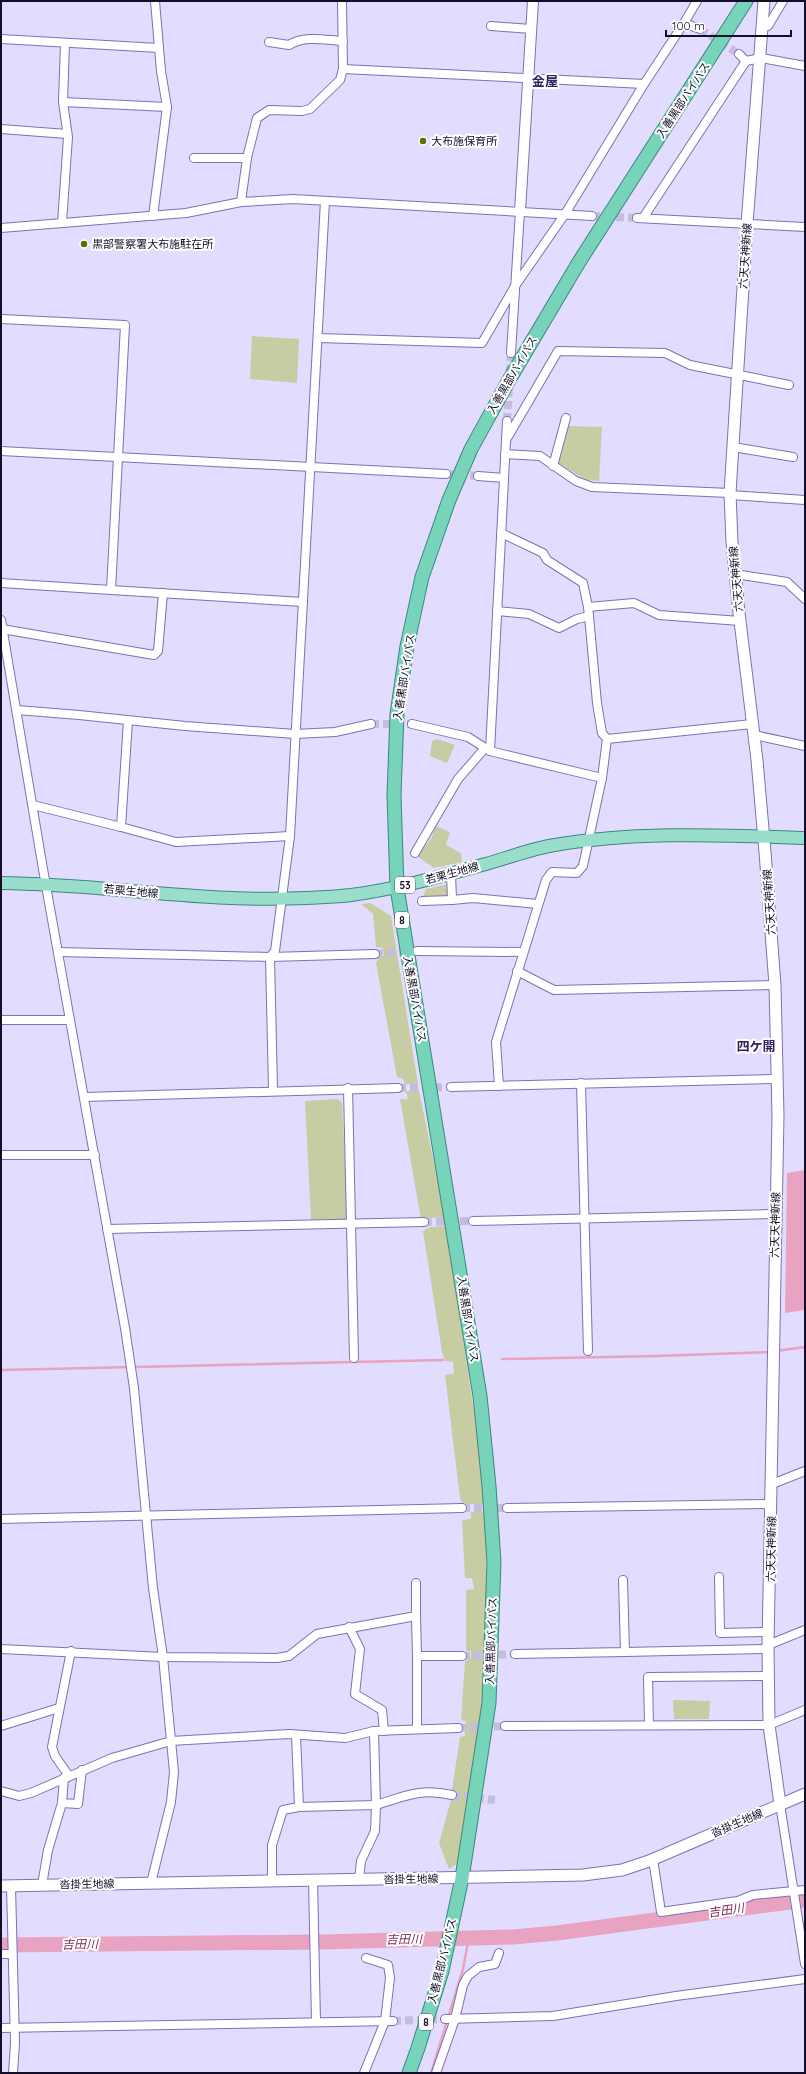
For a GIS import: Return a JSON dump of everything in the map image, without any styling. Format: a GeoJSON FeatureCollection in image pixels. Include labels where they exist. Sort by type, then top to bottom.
{"type":"FeatureCollection","features":[{"type":"Feature","properties":{"kind":"highway","name":"入善黒部バイパス"},"geometry":{"type":"LineString","coordinates":[[408,2073],[418,2048],[442,1971],[462,1878],[488,1703],[494,1562],[490,1486],[480,1396],[397,888],[394,795],[397,714],[407,646],[422,577],[449,500],[471,449],[516,367],[579,262],[746,1]]}},
{"type":"Feature","properties":{"kind":"main road","name":"六天天神新線"},"geometry":{"type":"LineString","coordinates":[[764,1],[761,58],[747,224],[730,494],[735,574],[764,837],[775,985],[777,1079],[772,1504],[768,1676],[769,1725],[780,1804]]}},
{"type":"Feature","properties":{"kind":"main road","name":"若栗生地線"},"geometry":{"type":"LineString","coordinates":[[1,883],[46,884],[170,894],[282,899],[350,895],[397,888],[547,846],[630,836],[684,834],[805,838]]}},
{"type":"Feature","properties":{"kind":"main road","name":"沓掛生地線"},"geometry":{"type":"LineString","coordinates":[[6,1886],[583,1875],[622,1870],[653,1859],[805,1794]]}},
{"type":"Feature","properties":{"kind":"street"},"geometry":{"type":"LineString","coordinates":[[154,216],[167,107],[159,48],[155,1]]}},
{"type":"Feature","properties":{"kind":"street"},"geometry":{"type":"LineString","coordinates":[[241,202],[247,158],[257,118],[269,110],[302,111],[310,109],[340,80],[343,69],[342,1]]}},
{"type":"Feature","properties":{"kind":"street"},"geometry":{"type":"LineString","coordinates":[[511,353],[533,1]]}},
{"type":"Feature","properties":{"kind":"street"},"geometry":{"type":"LineString","coordinates":[[318,338],[482,343],[515,286],[565,214],[644,84],[697,1]]}},
{"type":"Feature","properties":{"kind":"street"},"geometry":{"type":"LineString","coordinates":[[762,26],[768,26],[784,1]]}},
{"type":"Feature","properties":{"kind":"street"},"geometry":{"type":"LineString","coordinates":[[684,22],[700,29]]}},
{"type":"Feature","properties":{"kind":"street"},"geometry":{"type":"LineString","coordinates":[[490,26],[531,29]]}},
{"type":"Feature","properties":{"kind":"street"},"geometry":{"type":"LineString","coordinates":[[1,39],[159,48]]}},
{"type":"Feature","properties":{"kind":"street"},"geometry":{"type":"LineString","coordinates":[[269,42],[288,46],[297,40],[305,39],[343,41]]}},
{"type":"Feature","properties":{"kind":"street"},"geometry":{"type":"LineString","coordinates":[[62,223],[68,134],[63,102],[65,43]]}},
{"type":"Feature","properties":{"kind":"street"},"geometry":{"type":"LineString","coordinates":[[739,54],[746,61]]}},
{"type":"Feature","properties":{"kind":"street"},"geometry":{"type":"LineString","coordinates":[[805,66],[761,58],[746,61],[640,218],[805,227]]}},
{"type":"Feature","properties":{"kind":"street"},"geometry":{"type":"LineString","coordinates":[[343,69],[528,80],[644,84]]}},
{"type":"Feature","properties":{"kind":"street"},"geometry":{"type":"LineString","coordinates":[[63,102],[167,107]]}},
{"type":"Feature","properties":{"kind":"street"},"geometry":{"type":"LineString","coordinates":[[1,129],[68,134]]}},
{"type":"Feature","properties":{"kind":"street"},"geometry":{"type":"LineString","coordinates":[[194,158],[247,158]]}},
{"type":"Feature","properties":{"kind":"street"},"geometry":{"type":"LineString","coordinates":[[1,228],[186,213],[241,202],[293,199],[592,216]]}},
{"type":"Feature","properties":{"kind":"street"},"geometry":{"type":"LineString","coordinates":[[273,1090],[270,957],[275,951],[290,836],[325,201]]}},
{"type":"Feature","properties":{"kind":"street"},"geometry":{"type":"LineString","coordinates":[[1,319],[125,325],[111,590]]}},
{"type":"Feature","properties":{"kind":"street"},"geometry":{"type":"LineString","coordinates":[[506,440],[558,350],[665,354],[690,365],[789,385]]}},
{"type":"Feature","properties":{"kind":"street"},"geometry":{"type":"LineString","coordinates":[[553,466],[566,418]]}},
{"type":"Feature","properties":{"kind":"street"},"geometry":{"type":"LineString","coordinates":[[415,853],[420,848],[458,779],[487,749],[497,611],[506,421]]}},
{"type":"Feature","properties":{"kind":"street"},"geometry":{"type":"LineString","coordinates":[[733,447],[793,457]]}},
{"type":"Feature","properties":{"kind":"street"},"geometry":{"type":"LineString","coordinates":[[1,451],[446,474]]}},
{"type":"Feature","properties":{"kind":"street"},"geometry":{"type":"LineString","coordinates":[[505,454],[540,456],[576,482],[592,487],[730,494],[805,500]]}},
{"type":"Feature","properties":{"kind":"street"},"geometry":{"type":"LineString","coordinates":[[478,476],[504,478]]}},
{"type":"Feature","properties":{"kind":"street"},"geometry":{"type":"LineString","coordinates":[[499,1086],[496,1042],[517,970],[546,880],[552,872],[577,873],[583,866],[602,778],[607,739],[602,733],[597,703],[588,607],[583,583],[547,560],[543,553],[501,533]]}},
{"type":"Feature","properties":{"kind":"street"},"geometry":{"type":"LineString","coordinates":[[735,574],[787,582],[805,599]]}},
{"type":"Feature","properties":{"kind":"street"},"geometry":{"type":"LineString","coordinates":[[1,583],[303,602]]}},
{"type":"Feature","properties":{"kind":"street"},"geometry":{"type":"LineString","coordinates":[[151,1883],[171,1802],[174,1772],[163,1657],[153,1588],[147,1516],[126,1328],[46,884],[2,624],[154,655],[158,651],[163,593]]}},
{"type":"Feature","properties":{"kind":"street"},"geometry":{"type":"LineString","coordinates":[[588,607],[634,603],[659,615],[740,621]]}},
{"type":"Feature","properties":{"kind":"street"},"geometry":{"type":"LineString","coordinates":[[497,611],[529,614],[559,628],[577,619],[589,616]]}},
{"type":"Feature","properties":{"kind":"street"},"geometry":{"type":"LineString","coordinates":[[17,710],[295,734],[335,732],[371,724]]}},
{"type":"Feature","properties":{"kind":"street"},"geometry":{"type":"LineString","coordinates":[[121,828],[128,720]]}},
{"type":"Feature","properties":{"kind":"street"},"geometry":{"type":"LineString","coordinates":[[412,724],[468,737],[487,749],[602,778]]}},
{"type":"Feature","properties":{"kind":"street"},"geometry":{"type":"LineString","coordinates":[[607,739],[753,730],[805,746]]}},
{"type":"Feature","properties":{"kind":"street"},"geometry":{"type":"LineString","coordinates":[[33,805],[176,842],[290,836]]}},
{"type":"Feature","properties":{"kind":"street"},"geometry":{"type":"LineString","coordinates":[[451,874],[452,900]]}},
{"type":"Feature","properties":{"kind":"street"},"geometry":{"type":"LineString","coordinates":[[422,901],[472,898],[538,904]]}},
{"type":"Feature","properties":{"kind":"street"},"geometry":{"type":"LineString","coordinates":[[417,951],[523,952]]}},
{"type":"Feature","properties":{"kind":"street"},"geometry":{"type":"LineString","coordinates":[[58,952],[270,957],[375,954]]}},
{"type":"Feature","properties":{"kind":"street"},"geometry":{"type":"LineString","coordinates":[[517,970],[554,990],[775,985]]}},
{"type":"Feature","properties":{"kind":"street"},"geometry":{"type":"LineString","coordinates":[[1,1020],[70,1020]]}},
{"type":"Feature","properties":{"kind":"street"},"geometry":{"type":"LineString","coordinates":[[451,1087],[777,1079]]}},
{"type":"Feature","properties":{"kind":"street"},"geometry":{"type":"LineString","coordinates":[[581,1083],[588,1351]]}},
{"type":"Feature","properties":{"kind":"street"},"geometry":{"type":"LineString","coordinates":[[84,1096],[348,1088],[398,1088]]}},
{"type":"Feature","properties":{"kind":"street"},"geometry":{"type":"LineString","coordinates":[[348,1088],[354,1358]]}},
{"type":"Feature","properties":{"kind":"street"},"geometry":{"type":"LineString","coordinates":[[1,1155],[95,1155]]}},
{"type":"Feature","properties":{"kind":"street"},"geometry":{"type":"LineString","coordinates":[[473,1220],[775,1214]]}},
{"type":"Feature","properties":{"kind":"street"},"geometry":{"type":"LineString","coordinates":[[107,1229],[424,1222]]}},
{"type":"Feature","properties":{"kind":"street"},"geometry":{"type":"LineString","coordinates":[[772,1484],[805,1471]]}},
{"type":"Feature","properties":{"kind":"street"},"geometry":{"type":"LineString","coordinates":[[507,1508],[772,1504]]}},
{"type":"Feature","properties":{"kind":"street"},"geometry":{"type":"LineString","coordinates":[[1,1519],[462,1508]]}},
{"type":"Feature","properties":{"kind":"street"},"geometry":{"type":"LineString","coordinates":[[719,1577],[720,1632],[768,1632]]}},
{"type":"Feature","properties":{"kind":"street"},"geometry":{"type":"LineString","coordinates":[[623,1580],[625,1652]]}},
{"type":"Feature","properties":{"kind":"street"},"geometry":{"type":"LineString","coordinates":[[416,1583],[417,1729]]}},
{"type":"Feature","properties":{"kind":"street"},"geometry":{"type":"LineString","coordinates":[[1,1649],[71,1651],[163,1657],[277,1658],[289,1656],[317,1634],[416,1616]]}},
{"type":"Feature","properties":{"kind":"street"},"geometry":{"type":"LineString","coordinates":[[350,1627],[360,1649],[355,1694],[382,1710],[384,1730]]}},
{"type":"Feature","properties":{"kind":"street"},"geometry":{"type":"LineString","coordinates":[[515,1654],[768,1647],[805,1630]]}},
{"type":"Feature","properties":{"kind":"street"},"geometry":{"type":"LineString","coordinates":[[42,1885],[48,1850],[62,1803],[67,1777],[55,1756],[52,1747],[71,1651]]}},
{"type":"Feature","properties":{"kind":"street"},"geometry":{"type":"LineString","coordinates":[[417,1656],[462,1656]]}},
{"type":"Feature","properties":{"kind":"street"},"geometry":{"type":"LineString","coordinates":[[649,1725],[648,1677],[768,1676]]}},
{"type":"Feature","properties":{"kind":"street"},"geometry":{"type":"LineString","coordinates":[[1,1726],[59,1708]]}},
{"type":"Feature","properties":{"kind":"street"},"geometry":{"type":"LineString","coordinates":[[505,1726],[769,1725],[805,1710]]}},
{"type":"Feature","properties":{"kind":"street"},"geometry":{"type":"LineString","coordinates":[[1,1791],[19,1796],[31,1793],[112,1758],[171,1741],[296,1735],[345,1738],[384,1730],[458,1728]]}},
{"type":"Feature","properties":{"kind":"street"},"geometry":{"type":"LineString","coordinates":[[359,1880],[361,1861],[375,1831],[376,1805],[374,1731]]}},
{"type":"Feature","properties":{"kind":"street"},"geometry":{"type":"LineString","coordinates":[[296,1735],[299,1806]]}},
{"type":"Feature","properties":{"kind":"street"},"geometry":{"type":"LineString","coordinates":[[62,1803],[78,1804],[82,1770]]}},
{"type":"Feature","properties":{"kind":"street"},"geometry":{"type":"LineString","coordinates":[[272,1880],[272,1845],[283,1810],[299,1806],[376,1805],[413,1794],[433,1791],[452,1794]]}},
{"type":"Feature","properties":{"kind":"street"},"geometry":{"type":"LineString","coordinates":[[780,1804],[795,1891],[800,1911],[805,1964]]}},
{"type":"Feature","properties":{"kind":"street"},"geometry":{"type":"LineString","coordinates":[[653,1859],[662,1912],[738,1901],[753,1895],[805,1890]]}},
{"type":"Feature","properties":{"kind":"street"},"geometry":{"type":"LineString","coordinates":[[313,1880],[313,1949],[316,2022]]}},
{"type":"Feature","properties":{"kind":"street"},"geometry":{"type":"LineString","coordinates":[[6,1886],[11,1939],[14,2028],[13,2073]]}},
{"type":"Feature","properties":{"kind":"street"},"geometry":{"type":"LineString","coordinates":[[436,2073],[455,2019],[463,1985],[468,1976],[479,1967],[494,1964],[499,1953]]}},
{"type":"Feature","properties":{"kind":"street"},"geometry":{"type":"LineString","coordinates":[[1,1954],[11,1954]]}},
{"type":"Feature","properties":{"kind":"street"},"geometry":{"type":"LineString","coordinates":[[364,2073],[389,2021],[390,1972],[388,1965],[366,1958]]}},
{"type":"Feature","properties":{"kind":"street"},"geometry":{"type":"LineString","coordinates":[[445,2019],[553,2016],[676,1996],[805,1979]]}},
{"type":"Feature","properties":{"kind":"street"},"geometry":{"type":"LineString","coordinates":[[1,2028],[389,2021]]}},
{"type":"Feature","properties":{"kind":"green space"},"geometry":{"type":"Polygon","coordinates":[[[252,336],[299,339],[297,383],[250,379],[252,336]]]}},
{"type":"Feature","properties":{"kind":"green space"},"geometry":{"type":"Polygon","coordinates":[[[568,426],[602,427],[599,481],[586,480],[557,462],[568,426]]]}},
{"type":"Feature","properties":{"kind":"green space"},"geometry":{"type":"Polygon","coordinates":[[[437,739],[455,745],[447,763],[430,756],[432,741],[437,739]]]}},
{"type":"Feature","properties":{"kind":"green space"},"geometry":{"type":"Polygon","coordinates":[[[436,826],[450,832],[446,845],[461,853],[462,862],[434,868],[417,856],[431,839],[436,826]]]}},
{"type":"Feature","properties":{"kind":"green space"},"geometry":{"type":"Polygon","coordinates":[[[448,884],[448,897],[422,899],[426,889],[448,884]]]}},
{"type":"Feature","properties":{"kind":"green space"},"geometry":{"type":"Polygon","coordinates":[[[370,903],[391,916],[418,1084],[405,1084],[403,1079],[397,1077],[376,963],[379,957],[384,956],[383,948],[376,947],[373,914],[361,904],[370,903]]]}},
{"type":"Feature","properties":{"kind":"green space"},"geometry":{"type":"Polygon","coordinates":[[[406,1091],[419,1091],[445,1217],[421,1219],[400,1099],[408,1099],[406,1091]]]}},
{"type":"Feature","properties":{"kind":"green space"},"geometry":{"type":"Polygon","coordinates":[[[338,1099],[342,1103],[348,1219],[311,1220],[305,1101],[338,1099]]]}},
{"type":"Feature","properties":{"kind":"green space"},"geometry":{"type":"Polygon","coordinates":[[[446,1226],[478,1439],[484,1504],[463,1504],[460,1498],[445,1375],[454,1373],[453,1362],[445,1361],[442,1352],[423,1231],[430,1227],[446,1226]]]}},
{"type":"Feature","properties":{"kind":"green space"},"geometry":{"type":"Polygon","coordinates":[[[471,1512],[485,1512],[485,1655],[478,1740],[469,1802],[458,1863],[449,1869],[439,1843],[451,1800],[456,1800],[458,1792],[452,1790],[460,1737],[465,1736],[466,1721],[461,1720],[465,1661],[471,1659],[471,1651],[466,1651],[466,1590],[474,1589],[472,1578],[465,1578],[462,1520],[471,1519],[471,1512]]]}},
{"type":"Feature","properties":{"kind":"green space"},"geometry":{"type":"Polygon","coordinates":[[[673,1700],[710,1701],[709,1719],[674,1719],[673,1700]]]}},
{"type":"Feature","properties":{"kind":"shaded area"},"geometry":{"type":"Polygon","coordinates":[[[805,1170],[805,1310],[785,1313],[787,1173],[805,1170]]]}},
{"type":"Feature","properties":{"kind":"waterway"},"geometry":{"type":"LineString","coordinates":[[776,1351],[805,1347]]}},
{"type":"Feature","properties":{"kind":"waterway"},"geometry":{"type":"LineString","coordinates":[[502,1359],[771,1352]]}},
{"type":"Feature","properties":{"kind":"waterway"},"geometry":{"type":"LineString","coordinates":[[1,1370],[443,1360]]}},
{"type":"Feature","properties":{"kind":"waterway","name":"吉田川"},"geometry":{"type":"LineString","coordinates":[[1,1945],[323,1942],[513,1937],[557,1933],[805,1900]]}},
{"type":"Feature","properties":{"kind":"waterway"},"geometry":{"type":"LineString","coordinates":[[431,2073],[463,1969],[469,1937]]}},
{"type":"Feature","properties":{"kind":"tunnel"},"geometry":{"type":"LineString","coordinates":[[700,29],[739,54]]}},
{"type":"Feature","properties":{"kind":"tunnel"},"geometry":{"type":"LineString","coordinates":[[592,216],[637,218]]}},
{"type":"Feature","properties":{"kind":"tunnel"},"geometry":{"type":"LineString","coordinates":[[507,421],[511,353]]}},
{"type":"Feature","properties":{"kind":"tunnel"},"geometry":{"type":"LineString","coordinates":[[446,474],[478,476]]}},
{"type":"Feature","properties":{"kind":"tunnel"},"geometry":{"type":"LineString","coordinates":[[371,724],[412,724]]}},
{"type":"Feature","properties":{"kind":"tunnel"},"geometry":{"type":"LineString","coordinates":[[375,954],[410,951]]}},
{"type":"Feature","properties":{"kind":"tunnel"},"geometry":{"type":"LineString","coordinates":[[398,1088],[451,1087]]}},
{"type":"Feature","properties":{"kind":"tunnel"},"geometry":{"type":"LineString","coordinates":[[424,1222],[473,1221]]}},
{"type":"Feature","properties":{"kind":"tunnel"},"geometry":{"type":"LineString","coordinates":[[462,1508],[507,1508]]}},
{"type":"Feature","properties":{"kind":"tunnel"},"geometry":{"type":"LineString","coordinates":[[462,1656],[515,1654]]}},
{"type":"Feature","properties":{"kind":"tunnel"},"geometry":{"type":"LineString","coordinates":[[458,1728],[505,1726]]}},
{"type":"Feature","properties":{"kind":"tunnel"},"geometry":{"type":"LineString","coordinates":[[452,1795],[495,1800]]}},
{"type":"Feature","properties":{"kind":"tunnel"},"geometry":{"type":"LineString","coordinates":[[393,2021],[445,2019]]}},
{"type":"Feature","properties":{"kind":"place","name":"大布施保育所"},"geometry":{"type":"Point","coordinates":[423,141]}},
{"type":"Feature","properties":{"kind":"place","name":"黒部警察署大布施駐在所"},"geometry":{"type":"Point","coordinates":[84,244]}},
{"type":"Feature","properties":{"kind":"district","name":"金屋"},"geometry":{"type":"Point","coordinates":[545,81]}},
{"type":"Feature","properties":{"kind":"district","name":"四ケ開"},"geometry":{"type":"Point","coordinates":[756,1046]}}]}
